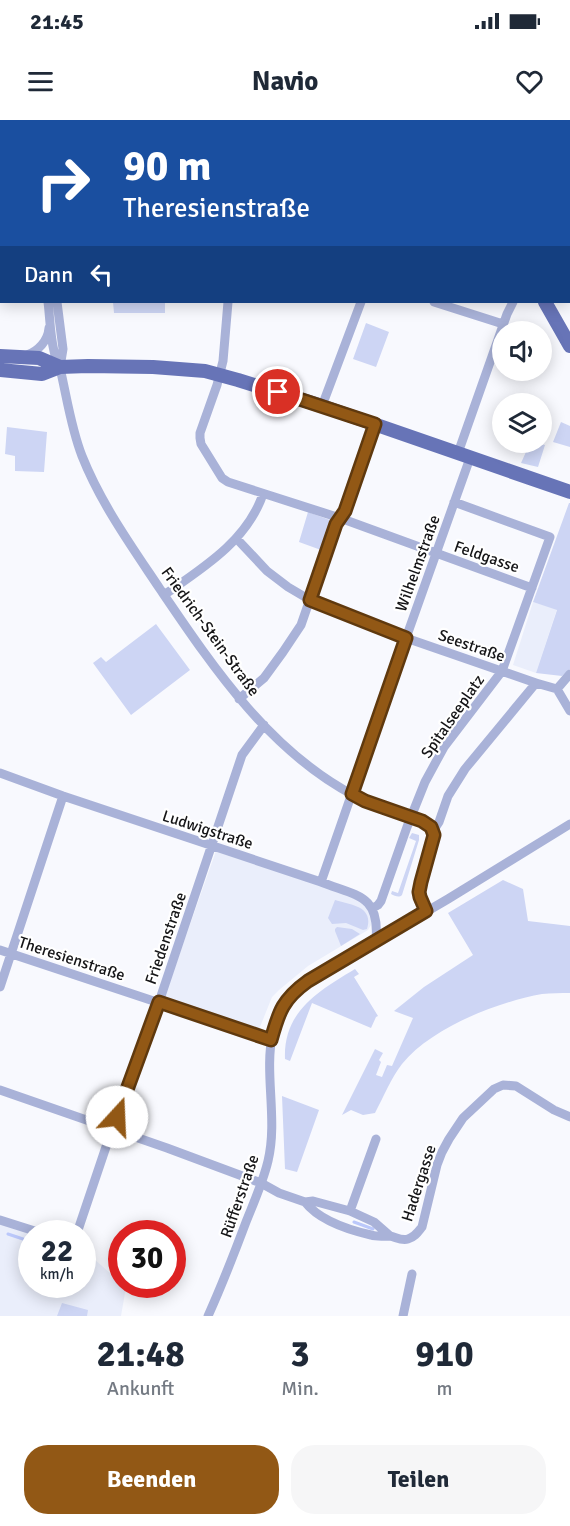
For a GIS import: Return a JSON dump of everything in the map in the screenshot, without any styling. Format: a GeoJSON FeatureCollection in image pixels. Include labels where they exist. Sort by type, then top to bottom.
{"type":"FeatureCollection","features":[{"type":"Feature","properties":{"kind":"main road"},"geometry":{"type":"LineString","coordinates":[[545,303],[570,346]]}},
{"type":"Feature","properties":{"kind":"main road"},"geometry":{"type":"LineString","coordinates":[[0,356],[43,359],[60,367]]}},
{"type":"Feature","properties":{"kind":"main road"},"geometry":{"type":"LineString","coordinates":[[0,370],[42,374],[60,367],[88,366],[190,369],[220,375],[322,406],[570,492]]}},
{"type":"Feature","properties":{"kind":"street"},"geometry":{"type":"LineString","coordinates":[[48,303],[54,351],[60,367]]}},
{"type":"Feature","properties":{"kind":"street"},"geometry":{"type":"LineString","coordinates":[[57,303],[63,349],[60,367]]}},
{"type":"Feature","properties":{"kind":"street","name":"Feldgasse"},"geometry":{"type":"LineString","coordinates":[[228,303],[220,375],[200,433],[201,444],[222,478],[532,588]]}},
{"type":"Feature","properties":{"kind":"street"},"geometry":{"type":"LineString","coordinates":[[322,406],[360,303]]}},
{"type":"Feature","properties":{"kind":"street"},"geometry":{"type":"LineString","coordinates":[[437,303],[494,321]]}},
{"type":"Feature","properties":{"kind":"street","name":"Wilhelmstraße"},"geometry":{"type":"LineString","coordinates":[[504,321],[513,303]]}},
{"type":"Feature","properties":{"kind":"street"},"geometry":{"type":"LineString","coordinates":[[21,357],[32,354],[42,345],[48,333],[50,317]]}},
{"type":"Feature","properties":{"kind":"street","name":"Wilhelmstraße"},"geometry":{"type":"LineString","coordinates":[[321,882],[454,502],[464,455],[492,361]]}},
{"type":"Feature","properties":{"kind":"street","name":"Friedrich-Stein-Straße"},"geometry":{"type":"LineString","coordinates":[[60,367],[82,456],[110,513],[164,595],[239,699],[264,725],[319,773],[365,801],[427,824],[434,831]]}},
{"type":"Feature","properties":{"kind":"street"},"geometry":{"type":"LineString","coordinates":[[239,699],[264,678],[301,625],[336,524],[345,511],[375,424]]}},
{"type":"Feature","properties":{"kind":"street"},"geometry":{"type":"LineString","coordinates":[[164,595],[210,563],[236,538],[259,507],[263,494]]}},
{"type":"Feature","properties":{"kind":"street","name":"Spitalseeplatz"},"geometry":{"type":"LineString","coordinates":[[373,908],[381,901],[425,782],[444,747],[502,671],[550,537],[454,502]]}},
{"type":"Feature","properties":{"kind":"street","name":"Seestraße"},"geometry":{"type":"LineString","coordinates":[[236,538],[267,571],[310,600],[406,638],[557,689]]}},
{"type":"Feature","properties":{"kind":"street"},"geometry":{"type":"LineString","coordinates":[[570,674],[557,689],[570,711]]}},
{"type":"Feature","properties":{"kind":"street"},"geometry":{"type":"LineString","coordinates":[[426,911],[419,892],[434,831],[448,796],[465,769],[536,683]]}},
{"type":"Feature","properties":{"kind":"street","name":"Friedenstraße"},"geometry":{"type":"LineString","coordinates":[[81,1220],[159,1002],[242,755],[264,725]]}},
{"type":"Feature","properties":{"kind":"street","name":"Ludwigstraße"},"geometry":{"type":"LineString","coordinates":[[0,773],[321,882],[361,897],[373,908]]}},
{"type":"Feature","properties":{"kind":"street"},"geometry":{"type":"LineString","coordinates":[[0,987],[63,796]]}},
{"type":"Feature","properties":{"kind":"street","name":"Rüfferstraße"},"geometry":{"type":"LineString","coordinates":[[209,1315],[226,1276],[267,1164],[272,1138],[269,1065],[271,1040],[285,1002],[308,981],[570,824]]}},
{"type":"Feature","properties":{"kind":"street"},"geometry":{"type":"LineString","coordinates":[[373,908],[377,927],[376,940]]}},
{"type":"Feature","properties":{"kind":"street","name":"Theresienstraße"},"geometry":{"type":"LineString","coordinates":[[0,950],[271,1040]]}},
{"type":"Feature","properties":{"kind":"street","name":"Hadergasse"},"geometry":{"type":"LineString","coordinates":[[390,1236],[406,1240],[416,1235],[422,1227],[437,1165],[449,1138],[463,1118],[494,1089],[504,1085],[516,1086],[554,1110],[570,1117]]}},
{"type":"Feature","properties":{"kind":"street"},"geometry":{"type":"LineString","coordinates":[[0,1090],[168,1148],[305,1202],[313,1201],[350,1211],[374,1222],[390,1236]]}},
{"type":"Feature","properties":{"kind":"street"},"geometry":{"type":"LineString","coordinates":[[350,1211],[376,1139]]}},
{"type":"Feature","properties":{"kind":"street"},"geometry":{"type":"LineString","coordinates":[[305,1202],[312,1211],[326,1219],[371,1235],[390,1236]]}},
{"type":"Feature","properties":{"kind":"street"},"geometry":{"type":"LineString","coordinates":[[0,1220],[18,1226]]}},
{"type":"Feature","properties":{"kind":"street"},"geometry":{"type":"LineString","coordinates":[[403,1316],[412,1274]]}},
{"type":"Feature","properties":{"kind":"shaded area"},"geometry":{"type":"Polygon","coordinates":[[[113,303],[165,303],[165,313],[114,313],[113,303]]]}},
{"type":"Feature","properties":{"kind":"shaded area"},"geometry":{"type":"Polygon","coordinates":[[[366,323],[389,332],[376,367],[353,359],[366,323]]]}},
{"type":"Feature","properties":{"kind":"shaded area"},"geometry":{"type":"Polygon","coordinates":[[[561,422],[570,426],[570,447],[553,442],[561,422]]]}},
{"type":"Feature","properties":{"kind":"shaded area"},"geometry":{"type":"Polygon","coordinates":[[[7,427],[47,432],[44,472],[15,471],[15,456],[5,454],[7,427]]]}},
{"type":"Feature","properties":{"kind":"shaded area"},"geometry":{"type":"Polygon","coordinates":[[[526,453],[542,453],[538,467],[521,463],[526,453]]]}},
{"type":"Feature","properties":{"kind":"shaded area"},"geometry":{"type":"Polygon","coordinates":[[[569,503],[570,669],[562,676],[536,673],[557,610],[533,602],[569,503]]]}},
{"type":"Feature","properties":{"kind":"shaded area"},"geometry":{"type":"Polygon","coordinates":[[[308,512],[330,520],[321,550],[299,542],[308,512]]]}},
{"type":"Feature","properties":{"kind":"shaded area"},"geometry":{"type":"Polygon","coordinates":[[[533,602],[557,609],[536,673],[513,665],[533,602]]]}},
{"type":"Feature","properties":{"kind":"shaded area"},"geometry":{"type":"Polygon","coordinates":[[[156,624],[190,670],[131,715],[93,663],[101,657],[106,662],[156,624]]]}},
{"type":"Feature","properties":{"kind":"shaded area"},"geometry":{"type":"Polygon","coordinates":[[[412,833],[419,835],[419,840],[402,895],[397,896],[391,894],[392,891],[398,893],[416,841],[409,838],[412,833]]]}},
{"type":"Feature","properties":{"kind":"shaded area"},"geometry":{"type":"Polygon","coordinates":[[[216,851],[312,882],[364,902],[374,920],[368,930],[308,966],[279,990],[272,997],[258,1032],[163,1001],[216,851]]]}},
{"type":"Feature","properties":{"kind":"shaded area"},"geometry":{"type":"Polygon","coordinates":[[[503,880],[523,889],[528,921],[570,926],[570,993],[542,994],[505,1003],[447,1028],[414,1051],[402,1064],[375,1113],[363,1115],[351,1110],[342,1115],[375,1049],[383,1053],[376,1075],[382,1077],[387,1065],[392,1066],[413,1018],[394,1011],[424,987],[473,955],[448,913],[503,880]]]}},
{"type":"Feature","properties":{"kind":"shaded area"},"geometry":{"type":"Polygon","coordinates":[[[335,900],[354,905],[364,911],[368,921],[367,929],[363,930],[346,923],[332,924],[328,918],[335,900]]]}},
{"type":"Feature","properties":{"kind":"shaded area"},"geometry":{"type":"Polygon","coordinates":[[[337,927],[352,929],[360,934],[341,946],[335,931],[337,927]]]}},
{"type":"Feature","properties":{"kind":"shaded area"},"geometry":{"type":"Polygon","coordinates":[[[355,969],[359,974],[354,977],[378,1016],[371,1028],[312,1003],[290,1061],[285,1059],[286,1042],[297,1015],[317,994],[355,969]]]}},
{"type":"Feature","properties":{"kind":"shaded area"},"geometry":{"type":"Polygon","coordinates":[[[282,1096],[319,1110],[297,1172],[285,1169],[282,1096]]]}},
{"type":"Feature","properties":{"kind":"shaded area"},"geometry":{"type":"Polygon","coordinates":[[[0,1224],[18,1230],[18,1298],[96,1298],[96,1261],[108,1271],[108,1298],[124,1298],[121,1316],[0,1316],[0,1224]]]}},
{"type":"Feature","properties":{"kind":"shaded area"},"geometry":{"type":"Polygon","coordinates":[[[62,1303],[88,1310],[87,1316],[57,1316],[62,1303]]]}},
{"type":"Feature","properties":{"kind":"waterway"},"geometry":{"type":"LineString","coordinates":[[354,1222],[373,1229]]}},
{"type":"Feature","properties":{"kind":"waterway"},"geometry":{"type":"LineString","coordinates":[[8,1234],[18,1237]]}},
{"type":"Feature","properties":{"kind":"route"},"geometry":{"type":"LineString","coordinates":[[117,1117],[159,1002],[271,1040],[280,1012],[295,991],[426,911],[419,892],[434,831],[422,821],[365,801],[352,794],[406,638],[310,600],[336,524],[345,511],[375,424],[278,392]]}}]}
